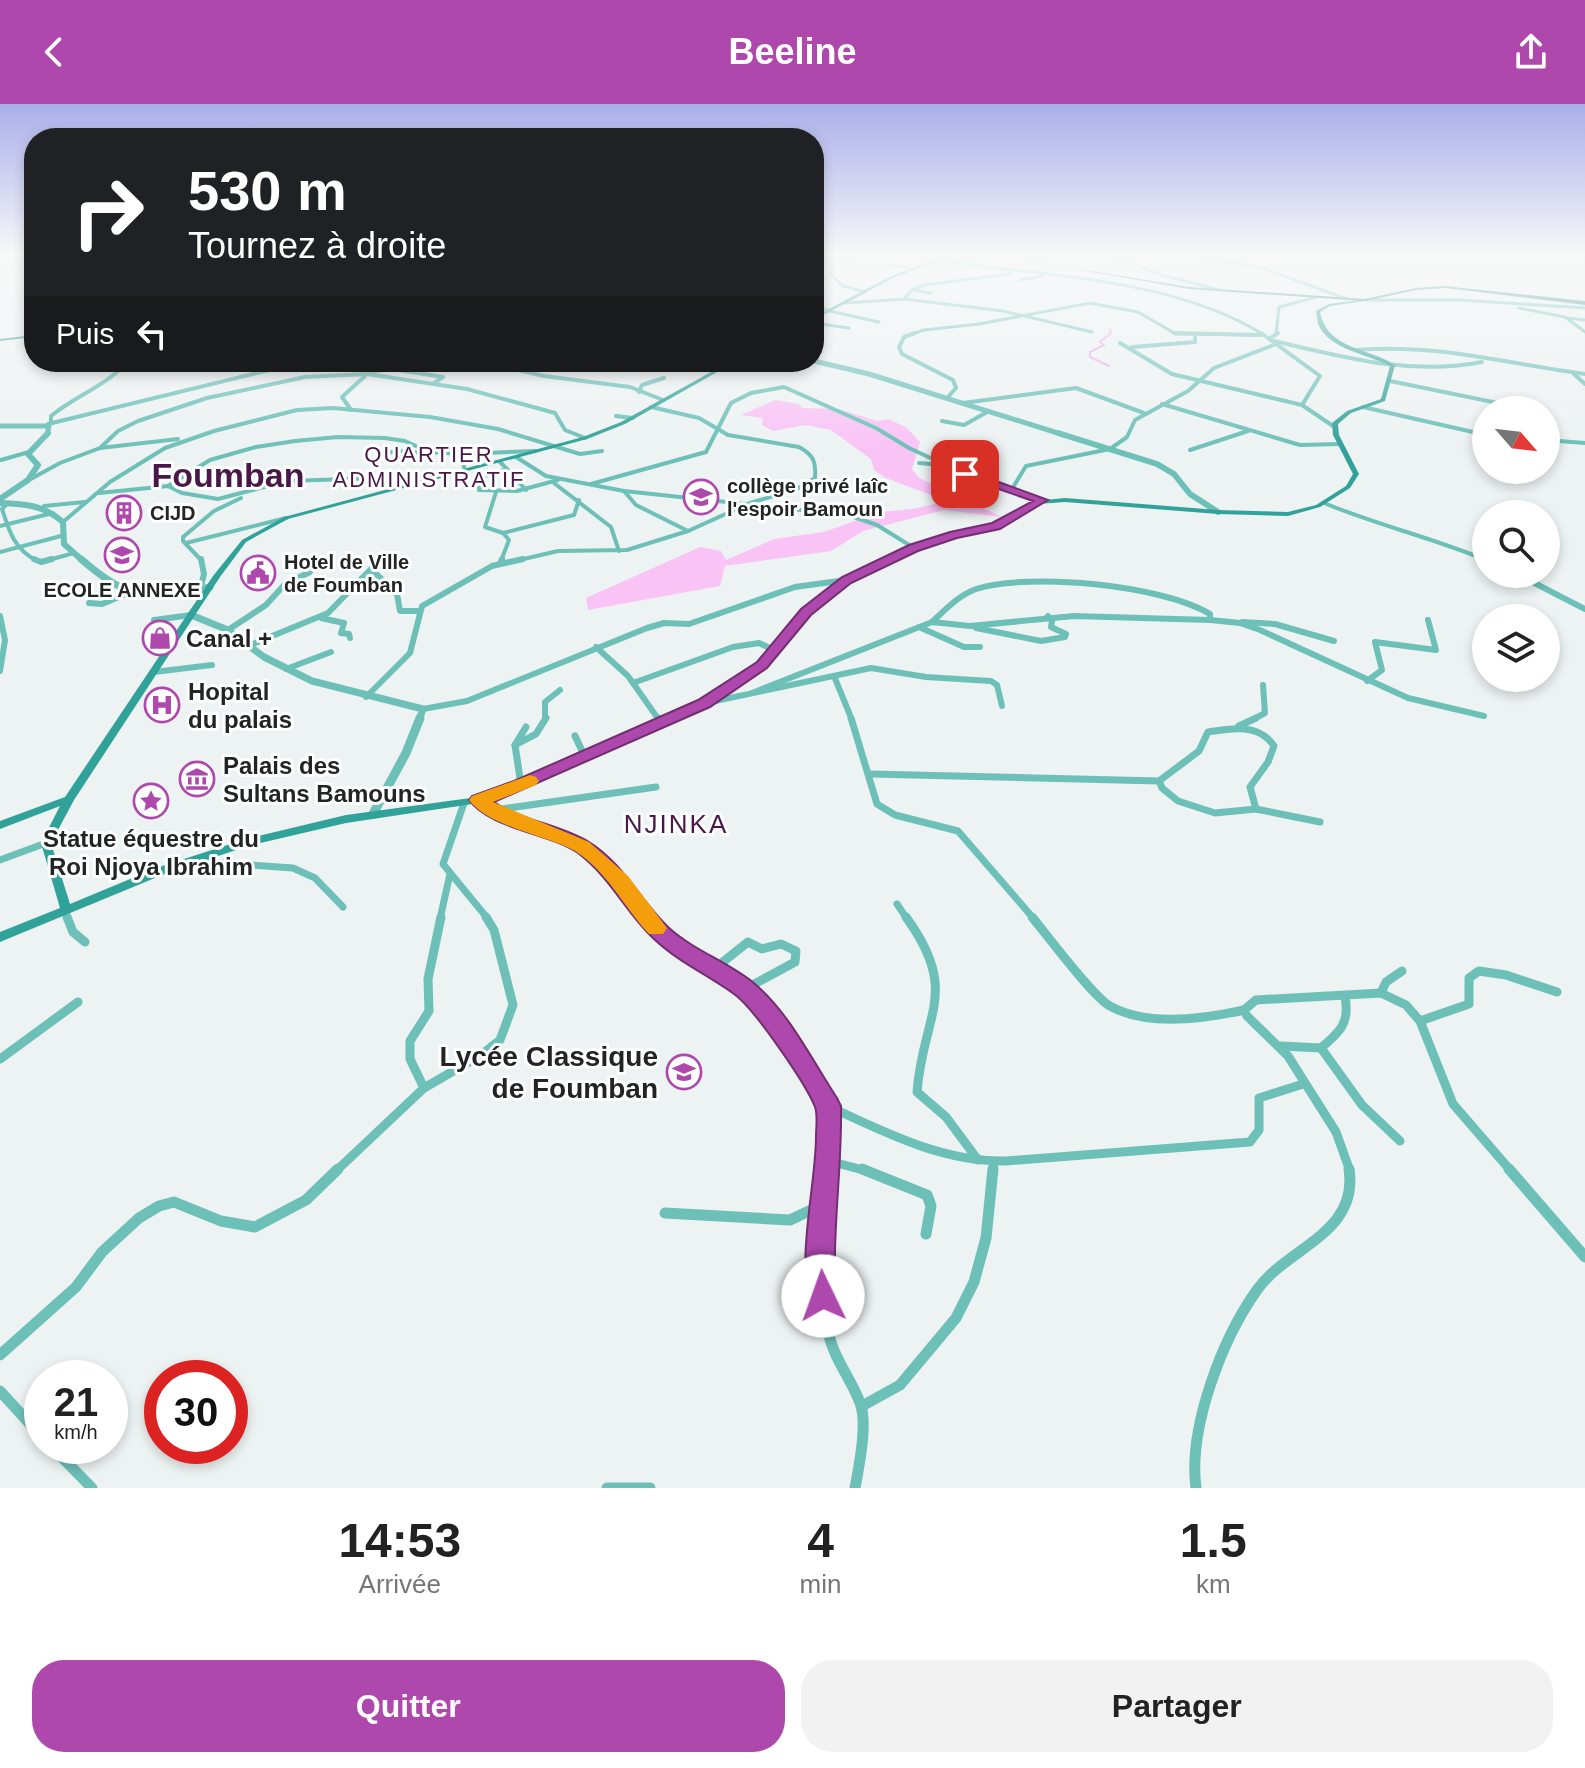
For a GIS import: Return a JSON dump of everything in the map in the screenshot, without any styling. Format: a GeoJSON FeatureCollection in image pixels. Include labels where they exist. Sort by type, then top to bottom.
{"type":"FeatureCollection","features":[{"type":"Feature","properties":{"kind":"main road"},"geometry":{"type":"LineString","coordinates":[[0,937],[189,861],[300,829],[373,814],[464,803],[521,785],[704,703],[753,673],[776,651],[806,612],[846,580],[914,548],[996,526],[1042,500],[1218,512],[1288,514],[1314,509],[1348,487],[1356,474],[1333,426],[1342,416],[1383,400],[1393,367],[1391,363],[1325,333],[1320,320]]}},
{"type":"Feature","properties":{"kind":"main road"},"geometry":{"type":"LineString","coordinates":[[0,340],[24,337]]}},
{"type":"Feature","properties":{"kind":"main road"},"geometry":{"type":"LineString","coordinates":[[66,909],[46,843],[69,799],[244,541],[286,518],[585,438],[633,418],[715,372]]}},
{"type":"Feature","properties":{"kind":"main road"},"geometry":{"type":"LineString","coordinates":[[0,825],[69,799]]}},
{"type":"Feature","properties":{"kind":"street"},"geometry":{"type":"LineString","coordinates":[[868,320],[879,322]]}},
{"type":"Feature","properties":{"kind":"street"},"geometry":{"type":"LineString","coordinates":[[947,398],[956,388],[953,380],[902,354],[900,342],[924,330],[1001,320]]}},
{"type":"Feature","properties":{"kind":"street"},"geometry":{"type":"LineString","coordinates":[[1042,320],[1092,332]]}},
{"type":"Feature","properties":{"kind":"street"},"geometry":{"type":"LineString","coordinates":[[1155,320],[1170,333],[1195,336],[1209,333],[1263,334]]}},
{"type":"Feature","properties":{"kind":"street"},"geometry":{"type":"LineString","coordinates":[[1234,320],[1263,334],[1320,376],[1302,405]]}},
{"type":"Feature","properties":{"kind":"street"},"geometry":{"type":"LineString","coordinates":[[1012,489],[1026,466],[1041,460],[1090,455],[1110,449],[1127,437],[1132,423],[1144,413],[1200,382],[1216,366],[1250,356],[1272,341],[1278,334],[1277,320]]}},
{"type":"Feature","properties":{"kind":"street"},"geometry":{"type":"LineString","coordinates":[[824,323],[849,328]]}},
{"type":"Feature","properties":{"kind":"street"},"geometry":{"type":"LineString","coordinates":[[1120,343],[1132,347],[1175,345],[1195,342],[1195,336]]}},
{"type":"Feature","properties":{"kind":"street"},"geometry":{"type":"LineString","coordinates":[[1272,341],[1376,365],[1461,366],[1489,361]]}},
{"type":"Feature","properties":{"kind":"street"},"geometry":{"type":"LineString","coordinates":[[1175,345],[1188,350]]}},
{"type":"Feature","properties":{"kind":"street"},"geometry":{"type":"LineString","coordinates":[[1132,347],[1157,369],[1184,378]]}},
{"type":"Feature","properties":{"kind":"street"},"geometry":{"type":"LineString","coordinates":[[1357,350],[1408,348],[1585,374]]}},
{"type":"Feature","properties":{"kind":"street"},"geometry":{"type":"LineString","coordinates":[[824,363],[861,371],[1168,469],[1190,494],[1218,512]]}},
{"type":"Feature","properties":{"kind":"street"},"geometry":{"type":"LineString","coordinates":[[1155,371],[1302,405],[1333,426]]}},
{"type":"Feature","properties":{"kind":"street"},"geometry":{"type":"LineString","coordinates":[[1,460],[29,452],[47,437],[51,416],[66,403],[117,372]]}},
{"type":"Feature","properties":{"kind":"street"},"geometry":{"type":"LineString","coordinates":[[0,426],[49,423],[261,372]]}},
{"type":"Feature","properties":{"kind":"street"},"geometry":{"type":"LineString","coordinates":[[100,448],[125,427],[207,398],[305,377],[376,372]]}},
{"type":"Feature","properties":{"kind":"street"},"geometry":{"type":"LineString","coordinates":[[411,372],[443,377],[431,385]]}},
{"type":"Feature","properties":{"kind":"street"},"geometry":{"type":"LineString","coordinates":[[532,372],[630,387],[663,400]]}},
{"type":"Feature","properties":{"kind":"street"},"geometry":{"type":"LineString","coordinates":[[1572,373],[1585,384]]}},
{"type":"Feature","properties":{"kind":"street"},"geometry":{"type":"LineString","coordinates":[[365,374],[467,389],[548,410],[558,415],[564,429],[585,438]]}},
{"type":"Feature","properties":{"kind":"street"},"geometry":{"type":"LineString","coordinates":[[351,410],[342,397],[365,374]]}},
{"type":"Feature","properties":{"kind":"street"},"geometry":{"type":"LineString","coordinates":[[639,392],[642,385],[664,378]]}},
{"type":"Feature","properties":{"kind":"street"},"geometry":{"type":"LineString","coordinates":[[1390,381],[1472,398]]}},
{"type":"Feature","properties":{"kind":"street"},"geometry":{"type":"LineString","coordinates":[[591,484],[699,455],[710,448],[725,409],[734,401],[764,389],[784,387],[876,428],[909,448],[960,471],[1042,500]]}},
{"type":"Feature","properties":{"kind":"street"},"geometry":{"type":"LineString","coordinates":[[963,403],[1076,388],[1144,413]]}},
{"type":"Feature","properties":{"kind":"street"},"geometry":{"type":"LineString","coordinates":[[1162,404],[1300,445],[1340,444]]}},
{"type":"Feature","properties":{"kind":"street"},"geometry":{"type":"LineString","coordinates":[[101,411],[106,406]]}},
{"type":"Feature","properties":{"kind":"street"},"geometry":{"type":"LineString","coordinates":[[366,697],[410,653],[420,611],[438,595],[483,569],[558,551],[619,551],[688,531],[750,503],[808,484],[815,478],[816,462],[809,452],[799,447],[717,431],[699,418],[651,407]]}},
{"type":"Feature","properties":{"kind":"street"},"geometry":{"type":"LineString","coordinates":[[1363,407],[1472,432]]}},
{"type":"Feature","properties":{"kind":"street"},"geometry":{"type":"LineString","coordinates":[[74,553],[41,562],[24,555],[16,547],[2,509],[3,501],[29,480],[60,463],[100,448],[192,437],[297,410],[351,410],[467,422],[580,454],[602,451]]}},
{"type":"Feature","properties":{"kind":"street"},"geometry":{"type":"LineString","coordinates":[[942,421],[964,425],[989,411]]}},
{"type":"Feature","properties":{"kind":"street"},"geometry":{"type":"LineString","coordinates":[[616,416],[633,418]]}},
{"type":"Feature","properties":{"kind":"street"},"geometry":{"type":"LineString","coordinates":[[1190,450],[1241,431],[1262,432]]}},
{"type":"Feature","properties":{"kind":"street"},"geometry":{"type":"LineString","coordinates":[[126,594],[64,544],[61,536],[63,522],[145,458],[192,437]]}},
{"type":"Feature","properties":{"kind":"street"},"geometry":{"type":"LineString","coordinates":[[168,486],[210,460],[256,447],[295,441],[338,437],[385,438],[405,441],[425,451],[441,454]]}},
{"type":"Feature","properties":{"kind":"street"},"geometry":{"type":"LineString","coordinates":[[1560,441],[1585,443]]}},
{"type":"Feature","properties":{"kind":"street"},"geometry":{"type":"LineString","coordinates":[[380,453],[408,451],[425,455],[541,451]]}},
{"type":"Feature","properties":{"kind":"street"},"geometry":{"type":"LineString","coordinates":[[29,452],[39,468],[29,480]]}},
{"type":"Feature","properties":{"kind":"street"},"geometry":{"type":"LineString","coordinates":[[461,454],[465,471]]}},
{"type":"Feature","properties":{"kind":"street"},"geometry":{"type":"LineString","coordinates":[[516,457],[556,481],[611,527],[619,551]]}},
{"type":"Feature","properties":{"kind":"street"},"geometry":{"type":"LineString","coordinates":[[500,462],[526,490]]}},
{"type":"Feature","properties":{"kind":"street"},"geometry":{"type":"LineString","coordinates":[[919,463],[951,467]]}},
{"type":"Feature","properties":{"kind":"street"},"geometry":{"type":"LineString","coordinates":[[507,469],[486,474],[479,480],[479,490],[526,490],[556,481],[836,513],[863,519],[914,548]]}},
{"type":"Feature","properties":{"kind":"street"},"geometry":{"type":"LineString","coordinates":[[947,476],[960,471]]}},
{"type":"Feature","properties":{"kind":"street"},"geometry":{"type":"LineString","coordinates":[[97,493],[168,486],[210,499],[296,480],[442,476]]}},
{"type":"Feature","properties":{"kind":"street"},"geometry":{"type":"LineString","coordinates":[[200,590],[205,567],[200,556],[183,537],[214,511],[255,491]]}},
{"type":"Feature","properties":{"kind":"street"},"geometry":{"type":"LineString","coordinates":[[624,491],[636,505],[688,531]]}},
{"type":"Feature","properties":{"kind":"street"},"geometry":{"type":"LineString","coordinates":[[496,492],[488,510],[485,529],[503,533],[574,515],[579,500]]}},
{"type":"Feature","properties":{"kind":"street"},"geometry":{"type":"LineString","coordinates":[[3,501],[44,506],[85,502]]}},
{"type":"Feature","properties":{"kind":"street"},"geometry":{"type":"LineString","coordinates":[[1324,503],[1365,520],[1439,541],[1472,554]]}},
{"type":"Feature","properties":{"kind":"street"},"geometry":{"type":"LineString","coordinates":[[44,506],[63,522]]}},
{"type":"Feature","properties":{"kind":"street"},"geometry":{"type":"LineString","coordinates":[[0,526],[53,513]]}},
{"type":"Feature","properties":{"kind":"street"},"geometry":{"type":"LineString","coordinates":[[186,543],[286,518]]}},
{"type":"Feature","properties":{"kind":"street"},"geometry":{"type":"LineString","coordinates":[[500,563],[510,544],[503,533]]}},
{"type":"Feature","properties":{"kind":"street"},"geometry":{"type":"LineString","coordinates":[[0,552],[61,536]]}},
{"type":"Feature","properties":{"kind":"street"},"geometry":{"type":"LineString","coordinates":[[248,646],[319,618],[336,607],[371,569],[397,594],[400,611],[420,611]]}},
{"type":"Feature","properties":{"kind":"street"},"geometry":{"type":"LineString","coordinates":[[228,630],[266,605],[285,584],[310,572]]}},
{"type":"Feature","properties":{"kind":"street"},"geometry":{"type":"LineString","coordinates":[[154,620],[191,615],[228,630],[286,669],[325,686],[423,709],[440,709],[481,697],[528,674],[657,625],[697,621],[795,587],[846,580]]}},
{"type":"Feature","properties":{"kind":"street"},"geometry":{"type":"LineString","coordinates":[[752,693],[932,622],[973,590],[1033,582],[1089,585],[1164,597],[1202,608],[1210,614],[1210,620]]}},
{"type":"Feature","properties":{"kind":"street"},"geometry":{"type":"LineString","coordinates":[[89,603],[96,605],[126,594],[158,597],[210,587]]}},
{"type":"Feature","properties":{"kind":"street"},"geometry":{"type":"LineString","coordinates":[[1544,588],[1585,609]]}},
{"type":"Feature","properties":{"kind":"street"},"geometry":{"type":"LineString","coordinates":[[185,593],[200,603]]}},
{"type":"Feature","properties":{"kind":"street"},"geometry":{"type":"LineString","coordinates":[[0,616],[5,640],[0,671]]}},
{"type":"Feature","properties":{"kind":"street"},"geometry":{"type":"LineString","coordinates":[[932,622],[970,626],[1041,641],[1065,637],[1066,634],[1051,627],[1052,621],[1048,616]]}},
{"type":"Feature","properties":{"kind":"street"},"geometry":{"type":"LineString","coordinates":[[970,626],[1048,616],[1240,623],[1267,621],[1297,633],[1334,641]]}},
{"type":"Feature","properties":{"kind":"street"},"geometry":{"type":"LineString","coordinates":[[319,618],[344,623],[340,632],[349,634],[350,638]]}},
{"type":"Feature","properties":{"kind":"street"},"geometry":{"type":"LineString","coordinates":[[1367,681],[1382,670],[1375,642],[1436,650],[1428,620]]}},
{"type":"Feature","properties":{"kind":"street"},"geometry":{"type":"LineString","coordinates":[[1240,623],[1367,681],[1426,704],[1484,716]]}},
{"type":"Feature","properties":{"kind":"street"},"geometry":{"type":"LineString","coordinates":[[919,627],[964,647],[980,647]]}},
{"type":"Feature","properties":{"kind":"street"},"geometry":{"type":"LineString","coordinates":[[633,683],[706,656],[751,644],[763,644],[776,651]]}},
{"type":"Feature","properties":{"kind":"street"},"geometry":{"type":"LineString","coordinates":[[596,647],[633,683],[662,723]]}},
{"type":"Feature","properties":{"kind":"street"},"geometry":{"type":"LineString","coordinates":[[286,669],[331,652]]}},
{"type":"Feature","properties":{"kind":"street"},"geometry":{"type":"LineString","coordinates":[[154,672],[212,665]]}},
{"type":"Feature","properties":{"kind":"street"},"geometry":{"type":"LineString","coordinates":[[704,703],[877,668],[926,677],[991,681],[997,685],[1002,706]]}},
{"type":"Feature","properties":{"kind":"street"},"geometry":{"type":"LineString","coordinates":[[834,676],[848,702],[871,774],[873,797],[882,809],[898,816],[935,821],[958,831],[1107,1005],[1138,1015],[1207,1017],[1244,1010],[1250,1003],[1266,999],[1381,993],[1406,1005],[1420,1021],[1453,1104],[1585,1257]]}},
{"type":"Feature","properties":{"kind":"street"},"geometry":{"type":"LineString","coordinates":[[871,774],[1159,781],[1199,751],[1208,732],[1236,727],[1265,713],[1263,685]]}},
{"type":"Feature","properties":{"kind":"street"},"geometry":{"type":"LineString","coordinates":[[515,745],[534,736],[546,724],[548,715],[545,702],[560,690]]}},
{"type":"Feature","properties":{"kind":"street"},"geometry":{"type":"LineString","coordinates":[[373,814],[406,753],[423,709]]}},
{"type":"Feature","properties":{"kind":"street"},"geometry":{"type":"LineString","coordinates":[[521,785],[515,745],[526,727]]}},
{"type":"Feature","properties":{"kind":"street"},"geometry":{"type":"LineString","coordinates":[[1236,727],[1266,735],[1274,746],[1273,754],[1250,787],[1256,809]]}},
{"type":"Feature","properties":{"kind":"street"},"geometry":{"type":"LineString","coordinates":[[575,736],[585,757]]}},
{"type":"Feature","properties":{"kind":"street"},"geometry":{"type":"LineString","coordinates":[[1159,781],[1170,796],[1192,807],[1215,813],[1256,809],[1320,822]]}},
{"type":"Feature","properties":{"kind":"street"},"geometry":{"type":"LineString","coordinates":[[493,810],[656,787]]}},
{"type":"Feature","properties":{"kind":"street"},"geometry":{"type":"LineString","coordinates":[[479,800],[493,810],[583,847],[621,882],[639,910],[662,934],[684,952],[745,989],[768,1012],[828,1106],[829,1161],[821,1253],[823,1296],[830,1340],[862,1406],[861,1459],[855,1488]]}},
{"type":"Feature","properties":{"kind":"street"},"geometry":{"type":"LineString","coordinates":[[0,1355],[76,1287],[102,1252],[139,1218],[159,1206],[174,1202],[221,1221],[255,1227],[275,1219],[306,1200],[424,1088],[481,1055],[500,1040],[513,1005],[491,923],[443,864],[464,803]]}},
{"type":"Feature","properties":{"kind":"street"},"geometry":{"type":"LineString","coordinates":[[0,860],[46,843]]}},
{"type":"Feature","properties":{"kind":"street"},"geometry":{"type":"LineString","coordinates":[[189,861],[293,868],[315,878],[343,907]]}},
{"type":"Feature","properties":{"kind":"street"},"geometry":{"type":"LineString","coordinates":[[424,1088],[410,1059],[410,1041],[429,1011],[428,979],[450,874]]}},
{"type":"Feature","properties":{"kind":"street"},"geometry":{"type":"LineString","coordinates":[[897,904],[933,960],[935,973],[933,1021],[917,1092],[946,1117],[978,1160]]}},
{"type":"Feature","properties":{"kind":"street"},"geometry":{"type":"LineString","coordinates":[[66,909],[72,933],[85,942]]}},
{"type":"Feature","properties":{"kind":"street"},"geometry":{"type":"LineString","coordinates":[[714,969],[748,942],[762,949],[781,944],[796,951],[795,962],[745,989]]}},
{"type":"Feature","properties":{"kind":"street"},"geometry":{"type":"LineString","coordinates":[[1381,993],[1386,982],[1402,971]]}},
{"type":"Feature","properties":{"kind":"street"},"geometry":{"type":"LineString","coordinates":[[1420,1021],[1469,1004],[1469,978],[1479,971],[1506,975],[1557,992]]}},
{"type":"Feature","properties":{"kind":"street"},"geometry":{"type":"LineString","coordinates":[[1321,1048],[1347,1025],[1350,1017],[1345,997]]}},
{"type":"Feature","properties":{"kind":"street"},"geometry":{"type":"LineString","coordinates":[[0,1059],[78,1002]]}},
{"type":"Feature","properties":{"kind":"street"},"geometry":{"type":"LineString","coordinates":[[1196,1488],[1192,1461],[1199,1429],[1212,1386],[1241,1315],[1259,1286],[1336,1223],[1347,1205],[1351,1188],[1336,1128],[1303,1084],[1281,1046],[1254,1025],[1244,1010]]}},
{"type":"Feature","properties":{"kind":"street"},"geometry":{"type":"LineString","coordinates":[[1281,1046],[1321,1048],[1335,1063],[1362,1105],[1400,1141]]}},
{"type":"Feature","properties":{"kind":"street"},"geometry":{"type":"LineString","coordinates":[[828,1106],[945,1154],[994,1162],[1116,1155],[1175,1146],[1250,1142],[1259,1130],[1256,1108],[1259,1098],[1303,1084]]}},
{"type":"Feature","properties":{"kind":"street"},"geometry":{"type":"LineString","coordinates":[[829,1161],[856,1167],[927,1195],[931,1206],[926,1234]]}},
{"type":"Feature","properties":{"kind":"street"},"geometry":{"type":"LineString","coordinates":[[862,1406],[900,1385],[956,1318],[974,1282],[986,1238],[994,1162]]}},
{"type":"Feature","properties":{"kind":"street"},"geometry":{"type":"LineString","coordinates":[[665,1213],[727,1219],[790,1220],[824,1204]]}},
{"type":"Feature","properties":{"kind":"street"},"geometry":{"type":"LineString","coordinates":[[0,1391],[24,1417]]}},
{"type":"Feature","properties":{"kind":"street"},"geometry":{"type":"LineString","coordinates":[[69,1464],[92,1488]]}},
{"type":"Feature","properties":{"kind":"street"},"geometry":{"type":"LineString","coordinates":[[607,1488],[650,1488]]}},
{"type":"Feature","properties":{"kind":"shaded area"},"geometry":{"type":"Polygon","coordinates":[[[775,400],[799,404],[802,408],[839,409],[877,421],[888,419],[906,427],[920,442],[912,469],[919,478],[1002,517],[944,510],[863,531],[831,551],[725,566],[720,586],[588,610],[586,598],[700,547],[721,551],[726,560],[774,539],[824,532],[880,512],[947,501],[886,478],[874,470],[871,459],[831,430],[805,425],[773,431],[762,425],[763,418],[741,415],[775,400]]]}},
{"type":"Feature","properties":{"kind":"waterway"},"geometry":{"type":"LineString","coordinates":[[1109,366],[1090,357],[1090,352],[1104,345],[1100,342],[1111,333],[1110,330]]}},
{"type":"Feature","properties":{"kind":"slow traffic"},"geometry":{"type":"LineString","coordinates":[[530,781],[479,800],[515,820],[551,831],[583,847],[621,882],[639,910],[656,928]]}},
{"type":"Feature","properties":{"kind":"place","name":"collège privé laîc l'espoir Bamoun"},"geometry":{"type":"Point","coordinates":[701,497]}},
{"type":"Feature","properties":{"kind":"place","name":"CIJD"},"geometry":{"type":"Point","coordinates":[124,513]}},
{"type":"Feature","properties":{"kind":"place","name":"ECOLE ANNEXE"},"geometry":{"type":"Point","coordinates":[122,555]}},
{"type":"Feature","properties":{"kind":"place","name":"Hotel de Ville de Foumban"},"geometry":{"type":"Point","coordinates":[258,573]}},
{"type":"Feature","properties":{"kind":"place","name":"Canal +"},"geometry":{"type":"Point","coordinates":[160,638]}},
{"type":"Feature","properties":{"kind":"place","name":"Hopital du palais"},"geometry":{"type":"Point","coordinates":[162,705]}},
{"type":"Feature","properties":{"kind":"place","name":"Palais des Sultans Bamouns"},"geometry":{"type":"Point","coordinates":[197,779]}},
{"type":"Feature","properties":{"kind":"place","name":"Statue équestre du Roi Njoya Ibrahim"},"geometry":{"type":"Point","coordinates":[151,801]}},
{"type":"Feature","properties":{"kind":"place","name":"Lycée Classique de Foumban"},"geometry":{"type":"Point","coordinates":[684,1072]}},
{"type":"Feature","properties":{"kind":"district","name":"QUARTIER ADMINISTRATIF"},"geometry":{"type":"Point","coordinates":[429,466]}},
{"type":"Feature","properties":{"kind":"district","name":"Foumban"},"geometry":{"type":"Point","coordinates":[228,475]}},
{"type":"Feature","properties":{"kind":"district","name":"NJINKA"},"geometry":{"type":"Point","coordinates":[676,824]}},
{"type":"Feature","properties":{"kind":"route"},"geometry":{"type":"LineString","coordinates":[[823,1296],[821,1253],[829,1161],[828,1106],[768,1012],[745,989],[684,952],[662,934],[639,910],[621,882],[583,847],[551,831],[515,820],[479,800],[521,785],[704,703],[762,665],[806,612],[846,580],[914,548],[996,526],[1042,500],[965,474]]}}]}
